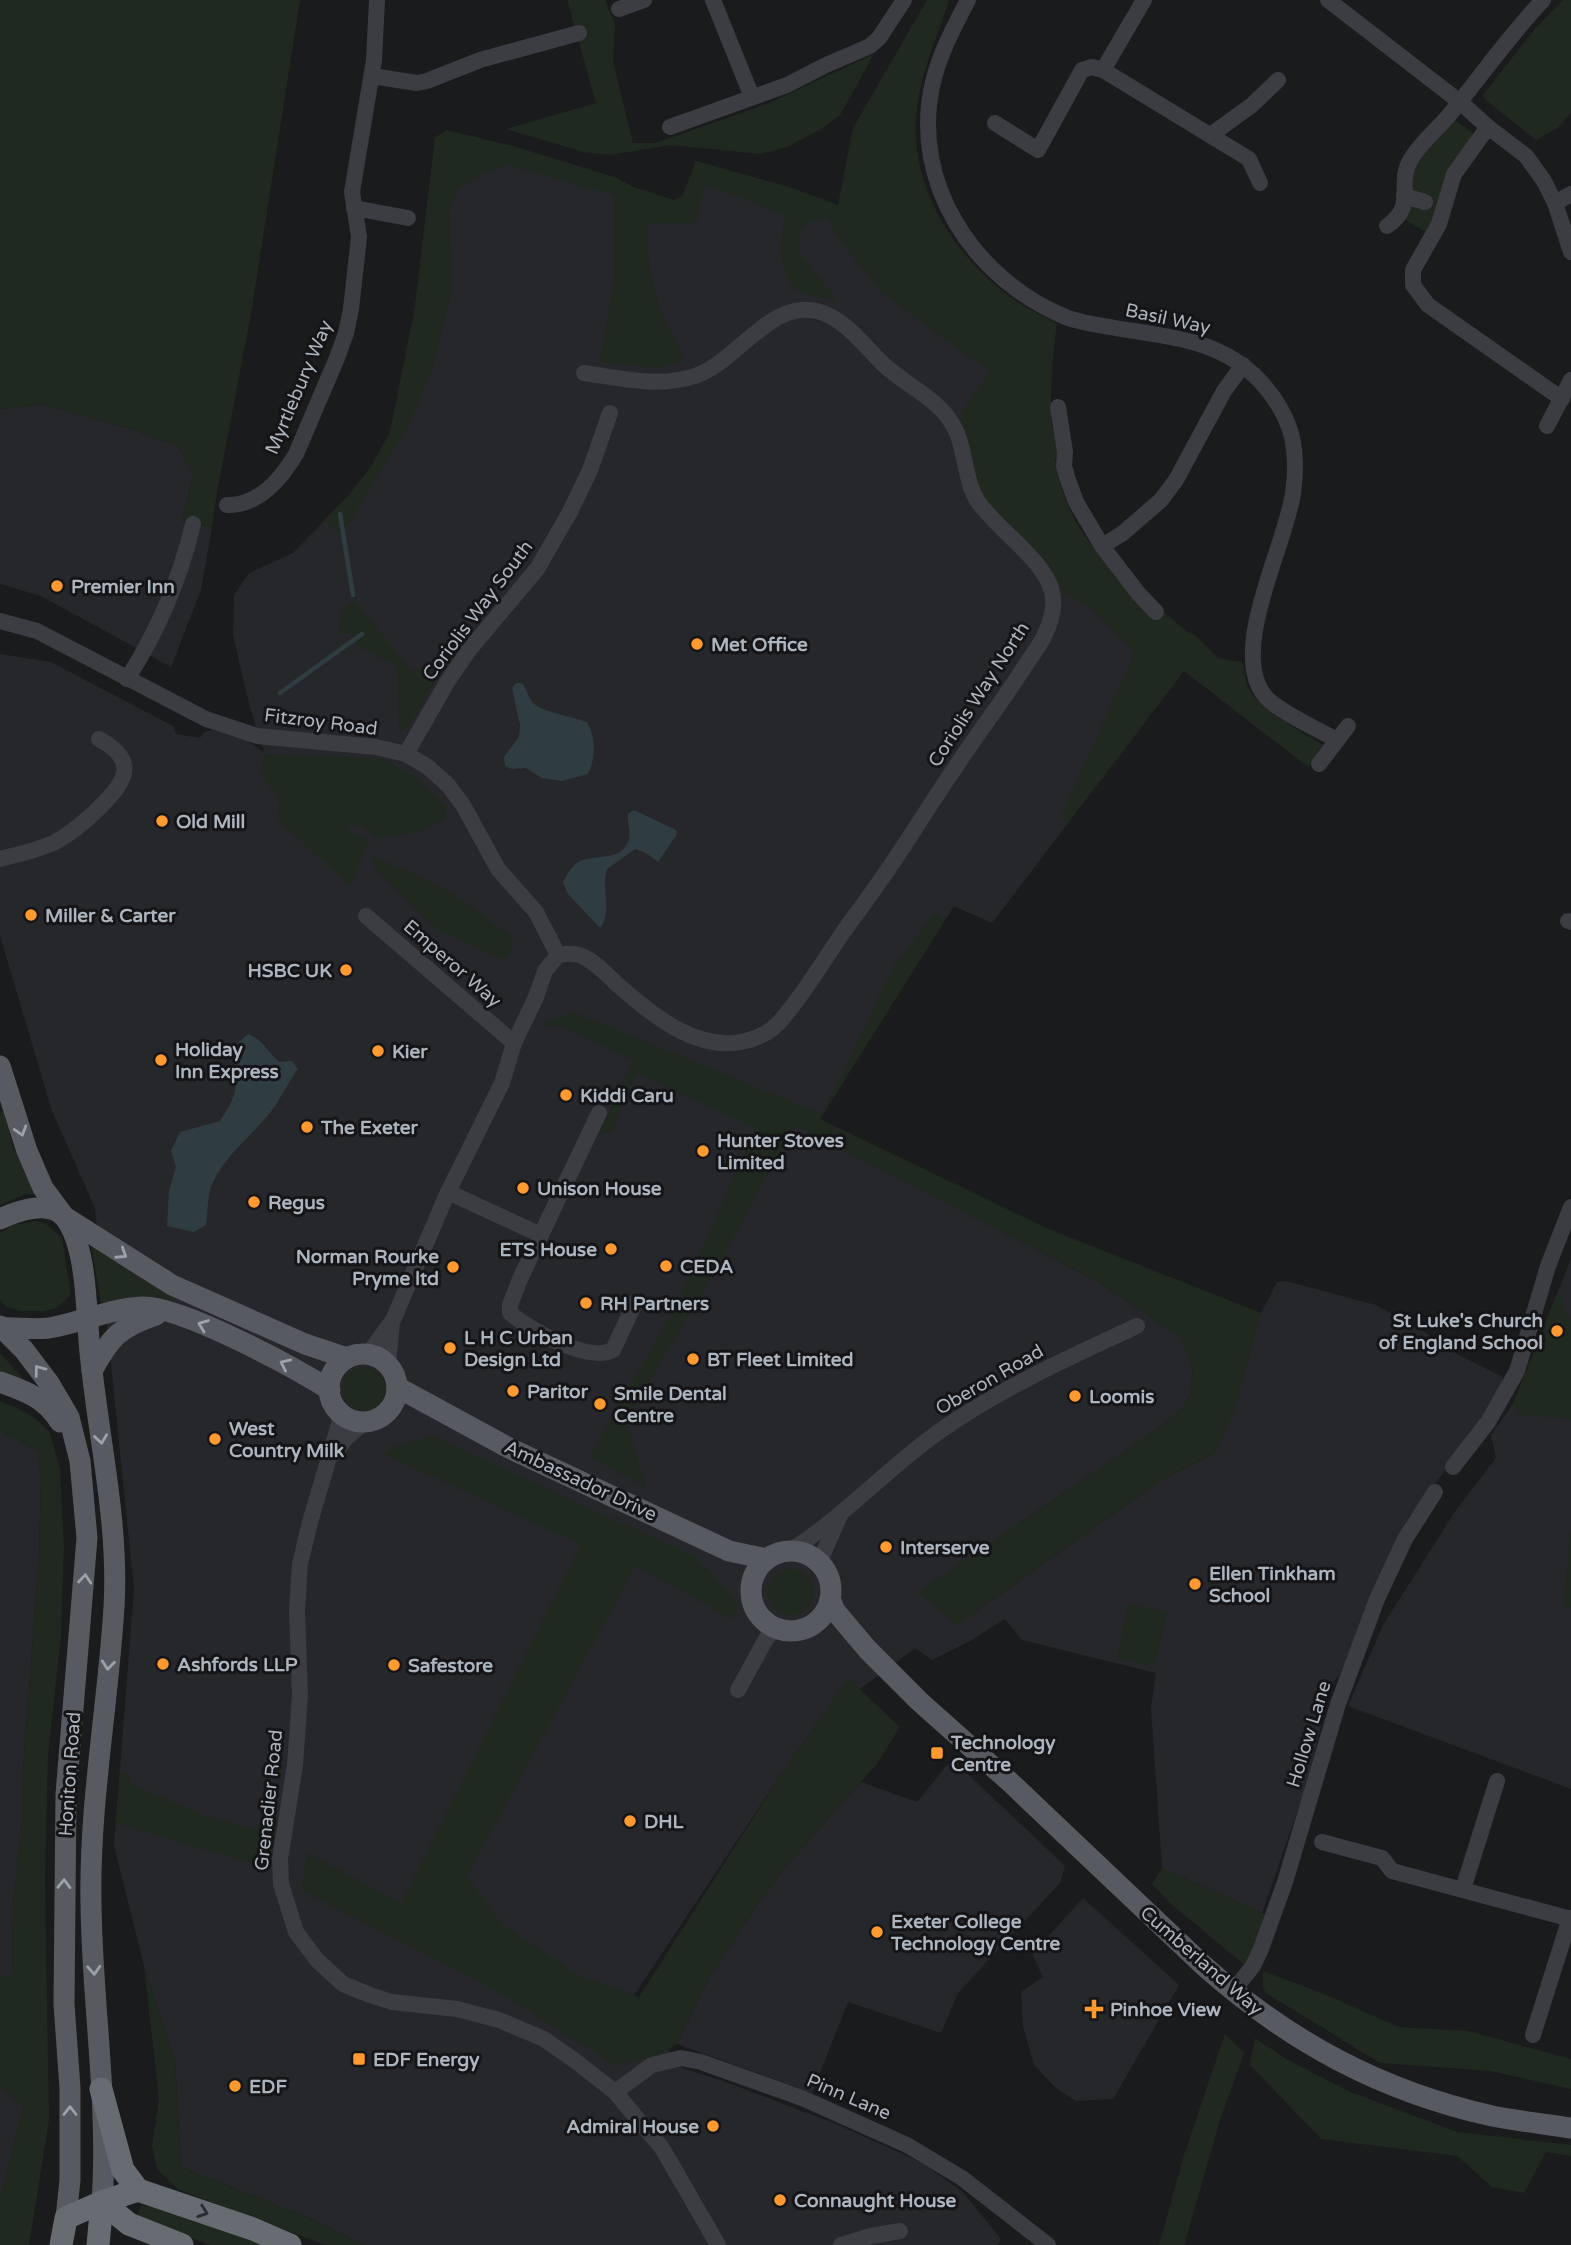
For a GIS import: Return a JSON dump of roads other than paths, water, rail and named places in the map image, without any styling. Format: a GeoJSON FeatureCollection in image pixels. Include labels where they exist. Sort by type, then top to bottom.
{"type":"FeatureCollection","features":[{"type":"Feature","properties":{"kind":"highway"},"geometry":{"type":"LineString","coordinates":[[101,2089],[123,2170],[138,2190],[253,2229],[290,2245]]}},
{"type":"Feature","properties":{"kind":"highway"},"geometry":{"type":"LineString","coordinates":[[66,2218],[138,2190]]}},
{"type":"Feature","properties":{"kind":"highway"},"geometry":{"type":"LineString","coordinates":[[102,2202],[129,2224],[183,2245]]}},
{"type":"Feature","properties":{"kind":"highway","name":"Honiton Road"},"geometry":{"type":"LineString","coordinates":[[98,2245],[102,2202]]}},
{"type":"Feature","properties":{"kind":"highway","name":"Honiton Road"},"geometry":{"type":"LineString","coordinates":[[61,2245],[66,2218]]}},
{"type":"Feature","properties":{"kind":"main road"},"geometry":{"type":"LineString","coordinates":[[0,1066],[27,1151],[43,1188],[64,1216]]}},
{"type":"Feature","properties":{"kind":"main road"},"geometry":{"type":"LineString","coordinates":[[0,1219],[17,1210],[32,1207],[64,1216],[172,1285],[305,1344],[346,1358]]}},
{"type":"Feature","properties":{"kind":"main road","name":"Honiton Road"},"geometry":{"type":"LineString","coordinates":[[64,1216],[80,1257],[84,1277],[92,1371],[111,1506],[114,1605],[96,1780],[91,1902],[101,2089],[104,2174],[102,2202]]}},
{"type":"Feature","properties":{"kind":"main road"},"geometry":{"type":"LineString","coordinates":[[1,1327],[48,1328],[111,1312],[145,1307],[167,1312],[218,1331],[298,1370],[330,1390]]}},
{"type":"Feature","properties":{"kind":"main road"},"geometry":{"type":"LineString","coordinates":[[92,1371],[115,1335],[134,1322],[167,1312]]}},
{"type":"Feature","properties":{"kind":"main road","name":"Honiton Road"},"geometry":{"type":"LineString","coordinates":[[1,1327],[24,1350],[49,1383],[69,1417],[80,1461],[87,1538],[66,1794],[64,2004],[70,2088],[70,2180],[66,2218]]}},
{"type":"Feature","properties":{"kind":"main road"},"geometry":{"type":"LineString","coordinates":[[357,1354],[376,1356],[388,1365],[395,1375],[394,1397],[379,1417],[365,1422],[349,1419],[333,1404],[330,1390],[334,1372],[346,1358],[357,1354]]}},
{"type":"Feature","properties":{"kind":"main road"},"geometry":{"type":"LineString","coordinates":[[0,1382],[44,1401],[57,1418],[80,1461]]}},
{"type":"Feature","properties":{"kind":"main road","name":"Ambassador Drive"},"geometry":{"type":"LineString","coordinates":[[394,1397],[433,1408],[509,1448],[729,1550],[767,1559]]}},
{"type":"Feature","properties":{"kind":"main road"},"geometry":{"type":"LineString","coordinates":[[729,1550],[752,1584]]}},
{"type":"Feature","properties":{"kind":"main road"},"geometry":{"type":"LineString","coordinates":[[789,1551],[810,1556],[819,1563],[828,1577],[830,1599],[819,1620],[797,1631],[775,1628],[760,1617],[751,1596],[752,1584],[760,1566],[767,1559],[789,1551]]}},
{"type":"Feature","properties":{"kind":"main road","name":"Cumberland Way"},"geometry":{"type":"LineString","coordinates":[[830,1599],[835,1611],[867,1650],[919,1701],[1233,1991],[1273,2022],[1315,2049],[1385,2082],[1452,2106],[1571,2128]]}},
{"type":"Feature","properties":{"kind":"main road","name":"Cumberland Way"},"geometry":{"type":"LineString","coordinates":[[810,1626],[829,1630],[867,1650]]}},
{"type":"Feature","properties":{"kind":"main road"},"geometry":{"type":"LineString","coordinates":[[70,2180],[102,2202]]}},
{"type":"Feature","properties":{"kind":"street","name":"Myrtlebury Way"},"geometry":{"type":"LineString","coordinates":[[227,505],[247,503],[262,494],[286,470],[296,454],[346,333],[359,248],[352,192],[372,76],[377,0]]}},
{"type":"Feature","properties":{"kind":"street"},"geometry":{"type":"LineString","coordinates":[[619,9],[644,0]]}},
{"type":"Feature","properties":{"kind":"street"},"geometry":{"type":"LineString","coordinates":[[713,0],[752,97]]}},
{"type":"Feature","properties":{"kind":"street"},"geometry":{"type":"LineString","coordinates":[[670,127],[787,85],[870,47],[904,0]]}},
{"type":"Feature","properties":{"kind":"street","name":"Basil Way"},"geometry":{"type":"LineString","coordinates":[[968,0],[942,51],[933,82],[927,130],[930,159],[951,217],[985,262],[1013,286],[1070,318],[1208,345],[1243,365],[1271,393],[1290,431],[1294,452],[1293,495],[1252,643],[1255,676],[1267,699],[1337,740]]}},
{"type":"Feature","properties":{"kind":"street"},"geometry":{"type":"LineString","coordinates":[[1103,70],[1144,0]]}},
{"type":"Feature","properties":{"kind":"street"},"geometry":{"type":"LineString","coordinates":[[1328,0],[1526,156],[1544,181],[1555,203],[1571,251]]}},
{"type":"Feature","properties":{"kind":"street"},"geometry":{"type":"LineString","coordinates":[[1387,226],[1402,213],[1406,167],[1412,155],[1460,102],[1543,0]]}},
{"type":"Feature","properties":{"kind":"street"},"geometry":{"type":"LineString","coordinates":[[372,76],[417,83],[480,60],[579,33]]}},
{"type":"Feature","properties":{"kind":"street"},"geometry":{"type":"LineString","coordinates":[[995,123],[1038,150],[1082,71],[1092,67],[1103,70],[1249,159],[1261,183]]}},
{"type":"Feature","properties":{"kind":"street"},"geometry":{"type":"LineString","coordinates":[[1212,134],[1252,105],[1278,80]]}},
{"type":"Feature","properties":{"kind":"street"},"geometry":{"type":"LineString","coordinates":[[1488,127],[1454,174],[1439,224],[1413,270],[1413,285],[1428,305],[1562,399]]}},
{"type":"Feature","properties":{"kind":"street"},"geometry":{"type":"LineString","coordinates":[[1555,203],[1571,194]]}},
{"type":"Feature","properties":{"kind":"street"},"geometry":{"type":"LineString","coordinates":[[1404,196],[1425,202]]}},
{"type":"Feature","properties":{"kind":"street"},"geometry":{"type":"LineString","coordinates":[[354,208],[408,218]]}},
{"type":"Feature","properties":{"kind":"street","name":"Coriolis Way North"},"geometry":{"type":"LineString","coordinates":[[558,955],[579,955],[666,1023],[695,1037],[739,1042],[760,1037],[774,1028],[889,869],[1019,675],[1045,634],[1053,596],[1039,566],[976,499],[968,480],[963,451],[947,416],[920,390],[883,365],[848,329],[830,316],[804,309],[784,314],[712,369],[683,380],[644,382],[584,373]]}},
{"type":"Feature","properties":{"kind":"street"},"geometry":{"type":"LineString","coordinates":[[1102,546],[1161,500],[1183,468],[1224,391],[1243,365]]}},
{"type":"Feature","properties":{"kind":"street"},"geometry":{"type":"LineString","coordinates":[[1547,426],[1571,380]]}},
{"type":"Feature","properties":{"kind":"street"},"geometry":{"type":"LineString","coordinates":[[1058,407],[1065,452],[1064,466],[1076,502],[1102,546],[1156,612]]}},
{"type":"Feature","properties":{"kind":"street","name":"Coriolis Way South"},"geometry":{"type":"LineString","coordinates":[[406,754],[469,649],[537,569],[570,512],[590,470],[610,413]]}},
{"type":"Feature","properties":{"kind":"street"},"geometry":{"type":"LineString","coordinates":[[127,679],[151,637],[179,576],[193,524]]}},
{"type":"Feature","properties":{"kind":"street","name":"Fitzroy Road"},"geometry":{"type":"LineString","coordinates":[[0,621],[37,631],[194,714],[257,736],[376,747],[406,754],[428,767],[448,785],[463,805],[498,870],[536,912],[558,955]]}},
{"type":"Feature","properties":{"kind":"street"},"geometry":{"type":"LineString","coordinates":[[1319,764],[1348,726]]}},
{"type":"Feature","properties":{"kind":"street"},"geometry":{"type":"LineString","coordinates":[[0,859],[30,852],[57,841],[86,821],[122,784],[124,764],[120,754],[99,739]]}},
{"type":"Feature","properties":{"kind":"street","name":"Emperor Way"},"geometry":{"type":"LineString","coordinates":[[366,916],[514,1042]]}},
{"type":"Feature","properties":{"kind":"street","name":"Emperor Way"},"geometry":{"type":"LineString","coordinates":[[368,1354],[393,1320],[448,1192],[502,1083],[514,1042],[536,997],[545,971],[558,955]]}},
{"type":"Feature","properties":{"kind":"street"},"geometry":{"type":"LineString","coordinates":[[599,1113],[510,1305],[510,1314],[520,1322],[586,1352],[605,1354],[612,1350],[635,1303]]}},
{"type":"Feature","properties":{"kind":"street"},"geometry":{"type":"LineString","coordinates":[[448,1192],[541,1235]]}},
{"type":"Feature","properties":{"kind":"street"},"geometry":{"type":"LineString","coordinates":[[1453,1467],[1488,1422],[1517,1371],[1548,1266],[1571,1207]]}},
{"type":"Feature","properties":{"kind":"street","name":"Emperor Way"},"geometry":{"type":"LineString","coordinates":[[388,1365],[393,1320]]}},
{"type":"Feature","properties":{"kind":"street","name":"Oberon Road"},"geometry":{"type":"LineString","coordinates":[[789,1551],[810,1539],[867,1489],[951,1423],[1002,1392],[1137,1326]]}},
{"type":"Feature","properties":{"kind":"street","name":"Grenadier Road"},"geometry":{"type":"LineString","coordinates":[[342,1414],[300,1564],[297,1611],[300,1695],[295,1765],[280,1859],[281,1884],[296,1932],[317,1960],[343,1984],[370,1996],[457,2009],[499,2020],[544,2039],[614,2092],[662,2148],[718,2245]]}},
{"type":"Feature","properties":{"kind":"street","name":"Grenadier Road"},"geometry":{"type":"LineString","coordinates":[[331,1458],[347,1437],[365,1422]]}},
{"type":"Feature","properties":{"kind":"street","name":"Hollow Lane"},"geometry":{"type":"LineString","coordinates":[[1233,1991],[1253,1966],[1261,1949],[1285,1882],[1338,1704],[1377,1599],[1405,1539],[1435,1492]]}},
{"type":"Feature","properties":{"kind":"street","name":"Oberon Road"},"geometry":{"type":"LineString","coordinates":[[819,1563],[841,1513]]}},
{"type":"Feature","properties":{"kind":"street"},"geometry":{"type":"LineString","coordinates":[[738,1690],[775,1628]]}},
{"type":"Feature","properties":{"kind":"street"},"geometry":{"type":"LineString","coordinates":[[1463,1889],[1497,1781]]}},
{"type":"Feature","properties":{"kind":"street"},"geometry":{"type":"LineString","coordinates":[[1322,1842],[1382,1858],[1392,1871],[1570,1919],[1533,2035]]}},
{"type":"Feature","properties":{"kind":"street","name":"Pinn Lane"},"geometry":{"type":"LineString","coordinates":[[614,2092],[652,2065],[681,2058],[802,2098],[907,2145],[962,2178],[1048,2245]]}},
{"type":"Feature","properties":{"kind":"street"},"geometry":{"type":"LineString","coordinates":[[841,2245],[900,2231]]}},
{"type":"Feature","properties":{"kind":"waterway"},"geometry":{"type":"LineString","coordinates":[[340,514],[353,595]]}},
{"type":"Feature","properties":{"kind":"waterway"},"geometry":{"type":"LineString","coordinates":[[280,693],[362,634]]}},
{"type":"Feature","properties":{"kind":"place","name":"Premier Inn"},"geometry":{"type":"Point","coordinates":[57,586]}},
{"type":"Feature","properties":{"kind":"place","name":"Met Office"},"geometry":{"type":"Point","coordinates":[697,644]}},
{"type":"Feature","properties":{"kind":"place","name":"Old Mill"},"geometry":{"type":"Point","coordinates":[162,821]}},
{"type":"Feature","properties":{"kind":"place","name":"Miller & Carter"},"geometry":{"type":"Point","coordinates":[31,915]}},
{"type":"Feature","properties":{"kind":"place","name":"HSBC UK"},"geometry":{"type":"Point","coordinates":[346,970]}},
{"type":"Feature","properties":{"kind":"place","name":"Kier"},"geometry":{"type":"Point","coordinates":[378,1051]}},
{"type":"Feature","properties":{"kind":"place","name":"Holiday Inn Express"},"geometry":{"type":"Point","coordinates":[161,1060]}},
{"type":"Feature","properties":{"kind":"place","name":"Kiddi Caru"},"geometry":{"type":"Point","coordinates":[566,1095]}},
{"type":"Feature","properties":{"kind":"place","name":"The Exeter"},"geometry":{"type":"Point","coordinates":[307,1127]}},
{"type":"Feature","properties":{"kind":"place","name":"Hunter Stoves Limited"},"geometry":{"type":"Point","coordinates":[703,1151]}},
{"type":"Feature","properties":{"kind":"place","name":"Unison House"},"geometry":{"type":"Point","coordinates":[523,1188]}},
{"type":"Feature","properties":{"kind":"place","name":"Regus"},"geometry":{"type":"Point","coordinates":[254,1202]}},
{"type":"Feature","properties":{"kind":"place","name":"ETS House"},"geometry":{"type":"Point","coordinates":[611,1249]}},
{"type":"Feature","properties":{"kind":"place","name":"CEDA"},"geometry":{"type":"Point","coordinates":[666,1266]}},
{"type":"Feature","properties":{"kind":"place","name":"Norman Rourke Pryme ltd"},"geometry":{"type":"Point","coordinates":[453,1267]}},
{"type":"Feature","properties":{"kind":"place","name":"RH Partners"},"geometry":{"type":"Point","coordinates":[586,1303]}},
{"type":"Feature","properties":{"kind":"place","name":"St Luke's Church of England School"},"geometry":{"type":"Point","coordinates":[1557,1331]}},
{"type":"Feature","properties":{"kind":"place","name":"L H C Urban Design Ltd"},"geometry":{"type":"Point","coordinates":[450,1348]}},
{"type":"Feature","properties":{"kind":"place","name":"BT Fleet Limited"},"geometry":{"type":"Point","coordinates":[693,1359]}},
{"type":"Feature","properties":{"kind":"place","name":"Paritor"},"geometry":{"type":"Point","coordinates":[513,1391]}},
{"type":"Feature","properties":{"kind":"place","name":"Loomis"},"geometry":{"type":"Point","coordinates":[1075,1396]}},
{"type":"Feature","properties":{"kind":"place","name":"Smile Dental Centre"},"geometry":{"type":"Point","coordinates":[600,1404]}},
{"type":"Feature","properties":{"kind":"place","name":"West Country Milk"},"geometry":{"type":"Point","coordinates":[215,1439]}},
{"type":"Feature","properties":{"kind":"place","name":"Interserve"},"geometry":{"type":"Point","coordinates":[886,1547]}},
{"type":"Feature","properties":{"kind":"place","name":"Ellen Tinkham School"},"geometry":{"type":"Point","coordinates":[1195,1584]}},
{"type":"Feature","properties":{"kind":"place","name":"Ashfords LLP"},"geometry":{"type":"Point","coordinates":[163,1664]}},
{"type":"Feature","properties":{"kind":"place","name":"Safestore"},"geometry":{"type":"Point","coordinates":[394,1665]}},
{"type":"Feature","properties":{"kind":"place","name":"Technology Centre"},"geometry":{"type":"Point","coordinates":[937,1753]}},
{"type":"Feature","properties":{"kind":"place","name":"DHL"},"geometry":{"type":"Point","coordinates":[630,1821]}},
{"type":"Feature","properties":{"kind":"place","name":"Exeter College Technology Centre"},"geometry":{"type":"Point","coordinates":[877,1932]}},
{"type":"Feature","properties":{"kind":"place","name":"Pinhoe View"},"geometry":{"type":"Point","coordinates":[1094,2009]}},
{"type":"Feature","properties":{"kind":"place","name":"EDF Energy"},"geometry":{"type":"Point","coordinates":[359,2059]}},
{"type":"Feature","properties":{"kind":"place","name":"EDF"},"geometry":{"type":"Point","coordinates":[235,2086]}},
{"type":"Feature","properties":{"kind":"place","name":"Admiral House"},"geometry":{"type":"Point","coordinates":[713,2126]}},
{"type":"Feature","properties":{"kind":"place","name":"Connaught House"},"geometry":{"type":"Point","coordinates":[780,2200]}}]}
